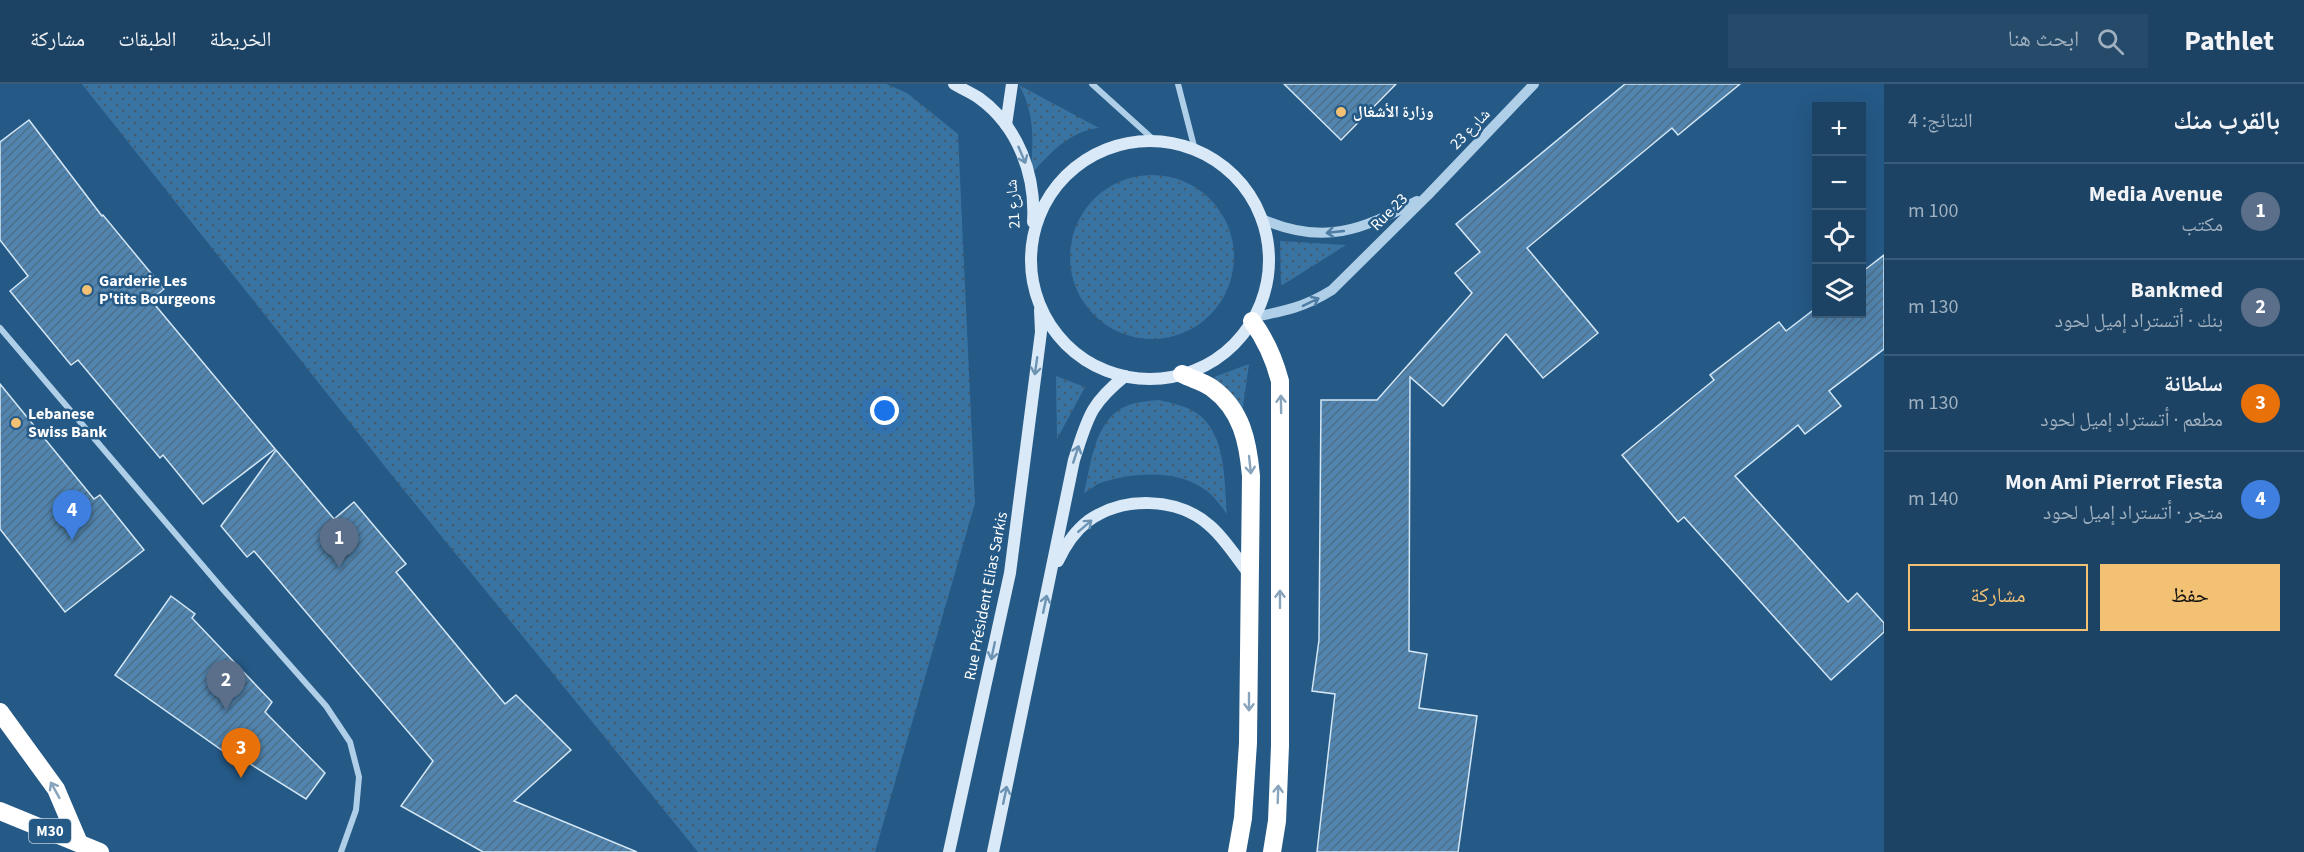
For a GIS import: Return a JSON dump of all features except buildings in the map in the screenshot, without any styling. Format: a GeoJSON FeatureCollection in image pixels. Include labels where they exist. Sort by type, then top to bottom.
{"type":"FeatureCollection","features":[{"type":"Feature","properties":{"kind":"highway"},"geometry":{"type":"LineString","coordinates":[[1253,319],[1275,360],[1280,381],[1280,746],[1277,822],[1272,852]]}},
{"type":"Feature","properties":{"kind":"highway"},"geometry":{"type":"LineString","coordinates":[[1182,374],[1212,388],[1235,411],[1247,440],[1251,476],[1248,743],[1243,818],[1237,852]]}},
{"type":"Feature","properties":{"kind":"highway"},"geometry":{"type":"LineString","coordinates":[[1249,671],[1280,670]]}},
{"type":"Feature","properties":{"kind":"highway"},"geometry":{"type":"LineString","coordinates":[[0,712],[56,789],[79,843]]}},
{"type":"Feature","properties":{"kind":"highway","name":"M30"},"geometry":{"type":"LineString","coordinates":[[0,811],[100,852]]}},
{"type":"Feature","properties":{"kind":"main road","name":"شارع 21"},"geometry":{"type":"LineString","coordinates":[[954,84],[980,98],[1006,125],[1022,152],[1032,182],[1034,213],[1031,244]]}},
{"type":"Feature","properties":{"kind":"main road"},"geometry":{"type":"LineString","coordinates":[[1006,125],[1012,84]]}},
{"type":"Feature","properties":{"kind":"main road"},"geometry":{"type":"LineString","coordinates":[[1155,141],[1176,143],[1195,150],[1224,166],[1247,190],[1262,219],[1269,252],[1266,285],[1253,319],[1223,354],[1182,374],[1154,379],[1125,376],[1098,367],[1074,352],[1055,332],[1040,307],[1031,277],[1031,244],[1041,210],[1060,180],[1087,158],[1120,144],[1155,141]]}},
{"type":"Feature","properties":{"kind":"main road","name":"Rue Président Elias Sarkis"},"geometry":{"type":"LineString","coordinates":[[949,852],[1010,573],[1041,332],[1040,307]]}},
{"type":"Feature","properties":{"kind":"main road"},"geometry":{"type":"LineString","coordinates":[[993,852],[1074,460],[1090,411],[1104,393],[1125,376]]}},
{"type":"Feature","properties":{"kind":"main road"},"geometry":{"type":"LineString","coordinates":[[1052,573],[1066,544],[1088,521],[1118,507],[1150,502],[1181,508],[1209,525],[1250,575]]}},
{"type":"Feature","properties":{"kind":"street"},"geometry":{"type":"LineString","coordinates":[[1092,84],[1155,141]]}},
{"type":"Feature","properties":{"kind":"street"},"geometry":{"type":"LineString","coordinates":[[1178,84],[1195,150]]}},
{"type":"Feature","properties":{"kind":"street","name":"شارع 23"},"geometry":{"type":"LineString","coordinates":[[1428,195],[1534,84]]}},
{"type":"Feature","properties":{"kind":"street","name":"Rue 23"},"geometry":{"type":"LineString","coordinates":[[1262,219],[1280,227],[1337,233],[1358,229],[1428,195]]}},
{"type":"Feature","properties":{"kind":"street","name":"Rue 23"},"geometry":{"type":"LineString","coordinates":[[1253,319],[1294,310],[1314,302],[1332,290],[1428,195]]}},
{"type":"Feature","properties":{"kind":"street"},"geometry":{"type":"LineString","coordinates":[[0,328],[220,586],[327,706],[350,742],[359,777],[356,810],[341,852]]}},
{"type":"Feature","properties":{"kind":"shaded area"},"geometry":{"type":"Polygon","coordinates":[[[82,84],[886,84],[907,93],[958,134],[975,503],[875,852],[698,852],[394,478],[82,84]]]}},
{"type":"Feature","properties":{"kind":"shaded area"},"geometry":{"type":"Polygon","coordinates":[[[1019,85],[1099,128],[1078,134],[1060,145],[1030,176],[1031,118],[1019,85]]]}},
{"type":"Feature","properties":{"kind":"shaded area"},"geometry":{"type":"Polygon","coordinates":[[[1152,175],[1183,181],[1210,199],[1228,226],[1234,257],[1228,288],[1210,315],[1183,333],[1152,339],[1121,333],[1094,315],[1076,288],[1070,257],[1076,226],[1094,199],[1121,181],[1152,175]]]}},
{"type":"Feature","properties":{"kind":"shaded area"},"geometry":{"type":"Polygon","coordinates":[[[1280,241],[1346,245],[1281,286],[1280,241]]]}},
{"type":"Feature","properties":{"kind":"shaded area"},"geometry":{"type":"Polygon","coordinates":[[[1249,364],[1242,413],[1233,395],[1214,377],[1249,364]]]}},
{"type":"Feature","properties":{"kind":"shaded area"},"geometry":{"type":"Polygon","coordinates":[[[1056,376],[1085,387],[1057,439],[1056,376]]]}},
{"type":"Feature","properties":{"kind":"shaded area"},"geometry":{"type":"Polygon","coordinates":[[[1159,400],[1194,411],[1207,423],[1214,434],[1222,460],[1227,514],[1201,487],[1190,481],[1164,475],[1125,477],[1098,484],[1084,493],[1095,446],[1105,424],[1126,406],[1159,400]]]}},
{"type":"Feature","properties":{"kind":"place","name":"وزارة الأشغال"},"geometry":{"type":"Point","coordinates":[1341,112]}},
{"type":"Feature","properties":{"kind":"place","name":"Garderie Les P'tits Bourgeons"},"geometry":{"type":"Point","coordinates":[87,290]}},
{"type":"Feature","properties":{"kind":"place","name":"Lebanese Swiss Bank"},"geometry":{"type":"Point","coordinates":[16,423]}},
{"type":"Feature","properties":{"kind":"place","name":"Mon Ami Pierrot Fiesta"},"geometry":{"type":"Point","coordinates":[72,540]}},
{"type":"Feature","properties":{"kind":"place","name":"Media Avenue"},"geometry":{"type":"Point","coordinates":[339,568]}},
{"type":"Feature","properties":{"kind":"place","name":"Bankmed"},"geometry":{"type":"Point","coordinates":[226,710]}},
{"type":"Feature","properties":{"kind":"place","name":"سلطانة"},"geometry":{"type":"Point","coordinates":[241,778]}}]}
